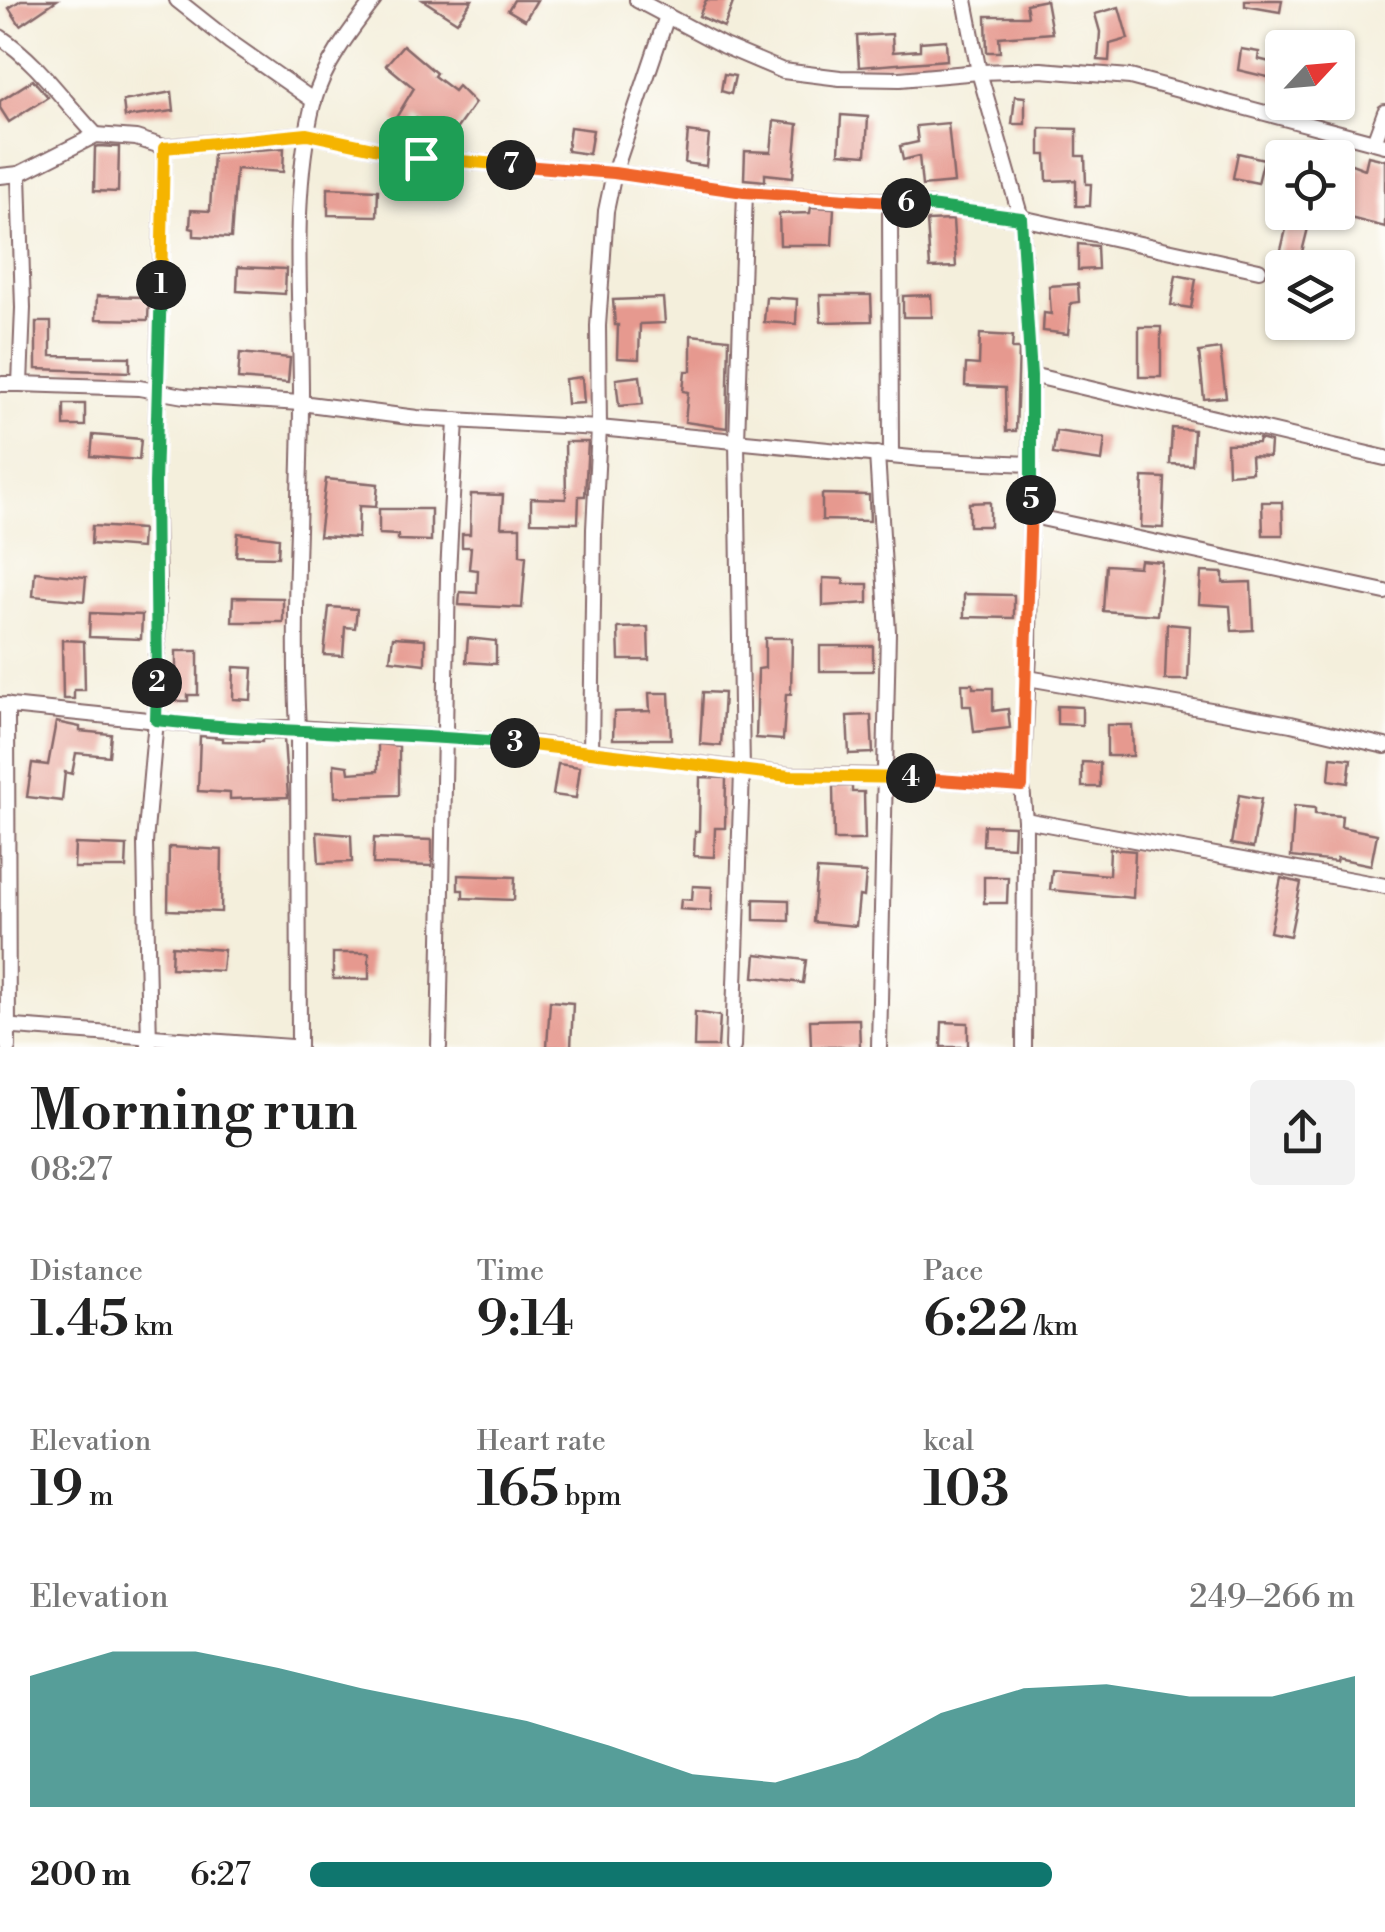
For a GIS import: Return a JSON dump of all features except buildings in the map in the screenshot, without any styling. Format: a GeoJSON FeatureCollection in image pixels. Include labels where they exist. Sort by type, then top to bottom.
{"type":"FeatureCollection","features":[{"type":"Feature","properties":{"kind":"street"},"geometry":{"type":"LineString","coordinates":[[177,0],[314,101]]}},
{"type":"Feature","properties":{"kind":"street"},"geometry":{"type":"LineString","coordinates":[[4,1027],[150,1042],[295,1047],[299,207],[314,101],[325,70],[370,6],[352,0]]}},
{"type":"Feature","properties":{"kind":"street"},"geometry":{"type":"LineString","coordinates":[[637,0],[724,46],[783,71],[900,80],[1042,70],[1130,77],[1379,143],[1385,112]]}},
{"type":"Feature","properties":{"kind":"street"},"geometry":{"type":"LineString","coordinates":[[966,0],[979,72],[1021,218],[1031,376],[1032,516],[1022,786],[1024,1047]]}},
{"type":"Feature","properties":{"kind":"street"},"geometry":{"type":"LineString","coordinates":[[592,753],[598,326],[606,211],[614,173],[667,16]]}},
{"type":"Feature","properties":{"kind":"street"},"geometry":{"type":"LineString","coordinates":[[0,38],[50,80],[96,135]]}},
{"type":"Feature","properties":{"kind":"street"},"geometry":{"type":"LineString","coordinates":[[0,176],[19,174],[96,135],[136,138],[164,148],[307,134],[421,158],[614,173],[744,192],[890,201],[1021,218],[1259,270]]}},
{"type":"Feature","properties":{"kind":"street"},"geometry":{"type":"LineString","coordinates":[[150,1042],[144,843],[156,720],[155,483],[164,148]]}},
{"type":"Feature","properties":{"kind":"street"},"geometry":{"type":"LineString","coordinates":[[19,174],[23,308],[20,384]]}},
{"type":"Feature","properties":{"kind":"street"},"geometry":{"type":"LineString","coordinates":[[733,1047],[742,770],[737,441],[744,192]]}},
{"type":"Feature","properties":{"kind":"street"},"geometry":{"type":"LineString","coordinates":[[879,1047],[888,632],[884,455],[890,201]]}},
{"type":"Feature","properties":{"kind":"street"},"geometry":{"type":"LineString","coordinates":[[1031,376],[1385,458]]}},
{"type":"Feature","properties":{"kind":"street"},"geometry":{"type":"LineString","coordinates":[[0,384],[159,390],[184,396],[301,403],[456,420],[1030,464]]}},
{"type":"Feature","properties":{"kind":"street"},"geometry":{"type":"LineString","coordinates":[[439,1047],[448,574],[456,420]]}},
{"type":"Feature","properties":{"kind":"street"},"geometry":{"type":"LineString","coordinates":[[1032,516],[1385,592]]}},
{"type":"Feature","properties":{"kind":"street"},"geometry":{"type":"LineString","coordinates":[[1028,678],[1291,724],[1385,746]]}},
{"type":"Feature","properties":{"kind":"street"},"geometry":{"type":"LineString","coordinates":[[8,1047],[4,1027],[4,705],[227,728],[447,736],[789,776],[886,776],[1022,786]]}},
{"type":"Feature","properties":{"kind":"street"},"geometry":{"type":"LineString","coordinates":[[1025,820],[1385,886]]}},
{"type":"Feature","properties":{"kind":"route"},"geometry":{"type":"LineString","coordinates":[[307,134],[421,158],[614,173],[744,192],[890,201],[1021,218],[1031,376],[1032,516],[1022,786],[886,776],[789,776],[447,736],[227,728],[156,720],[155,483],[164,148],[307,134]]}}]}
